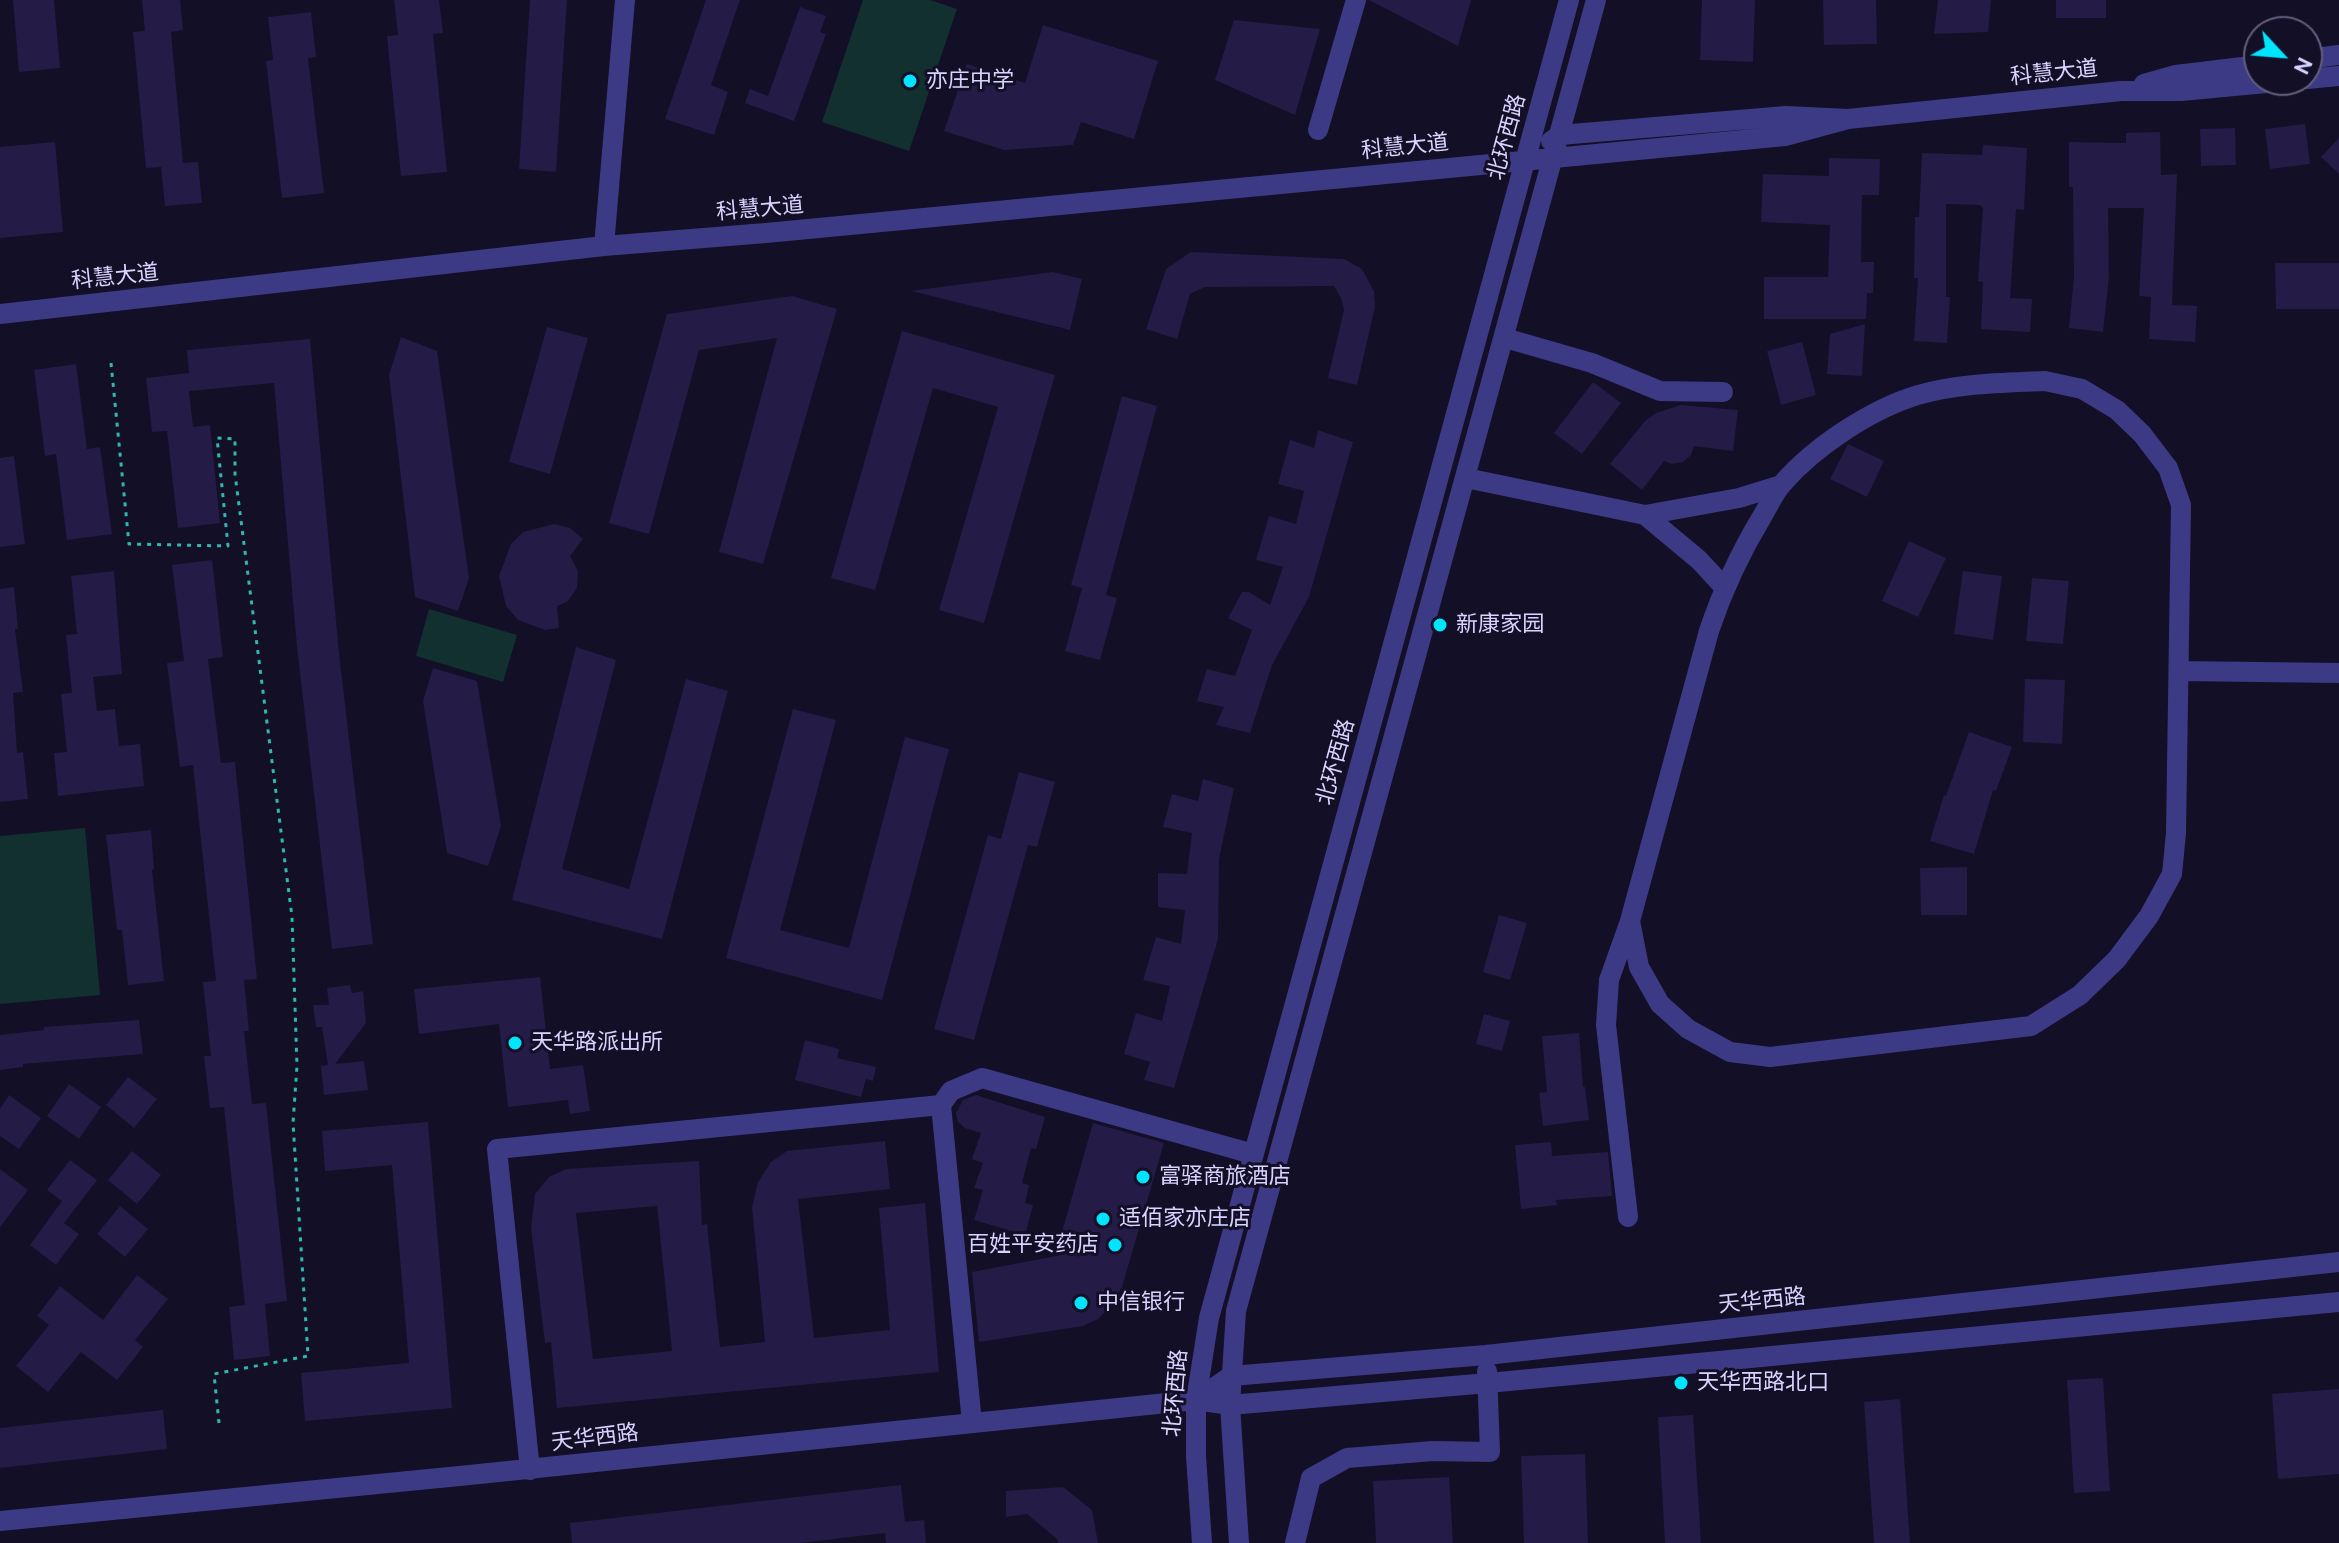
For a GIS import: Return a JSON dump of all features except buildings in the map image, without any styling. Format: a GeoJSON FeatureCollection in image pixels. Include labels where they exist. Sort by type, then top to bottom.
{"type":"FeatureCollection","features":[{"type":"Feature","properties":{"kind":"street"},"geometry":{"type":"LineString","coordinates":[[604,246],[625,0]]}},
{"type":"Feature","properties":{"kind":"street"},"geometry":{"type":"LineString","coordinates":[[1318,130],[1356,0]]}},
{"type":"Feature","properties":{"kind":"street","name":"北环西路"},"geometry":{"type":"LineString","coordinates":[[1202,1543],[1196,1400],[1209,1318],[1569,0]]}},
{"type":"Feature","properties":{"kind":"street"},"geometry":{"type":"LineString","coordinates":[[1239,1543],[1230,1405],[1236,1311],[1596,0]]}},
{"type":"Feature","properties":{"kind":"street","name":"科慧大道"},"geometry":{"type":"LineString","coordinates":[[2121,91],[2176,75],[2243,67]]}},
{"type":"Feature","properties":{"kind":"street","name":"科慧大道"},"geometry":{"type":"LineString","coordinates":[[1560,135],[1786,116],[1848,119],[2121,91],[2181,91],[2243,85]]}},
{"type":"Feature","properties":{"kind":"street","name":"科慧大道"},"geometry":{"type":"LineString","coordinates":[[0,314],[604,246],[1785,136],[1848,119]]}},
{"type":"Feature","properties":{"kind":"street"},"geometry":{"type":"LineString","coordinates":[[1525,160],[1560,135]]}},
{"type":"Feature","properties":{"kind":"street"},"geometry":{"type":"LineString","coordinates":[[1505,338],[1592,363],[1660,391],[1723,392]]}},
{"type":"Feature","properties":{"kind":"street"},"geometry":{"type":"LineString","coordinates":[[1628,1217],[1606,1025],[1609,980],[1630,921],[1709,631],[1724,587],[1781,485],[1818,451],[1874,413],[1919,395],[1976,385],[2045,381],[2082,389],[2117,410],[2142,434],[2168,468],[2181,505],[2176,833],[2172,874],[2149,916],[2117,959],[2080,995],[2031,1026],[1770,1057],[1730,1052],[1688,1029],[1660,1004],[1639,967],[1630,921]]}},
{"type":"Feature","properties":{"kind":"street"},"geometry":{"type":"LineString","coordinates":[[1466,478],[1645,515],[1739,498],[1781,485]]}},
{"type":"Feature","properties":{"kind":"street"},"geometry":{"type":"LineString","coordinates":[[1645,515],[1699,560],[1724,587]]}},
{"type":"Feature","properties":{"kind":"street"},"geometry":{"type":"LineString","coordinates":[[2179,671],[2339,673]]}},
{"type":"Feature","properties":{"kind":"street"},"geometry":{"type":"LineString","coordinates":[[972,1423],[941,1105],[951,1091],[982,1078],[1253,1154]]}},
{"type":"Feature","properties":{"kind":"street"},"geometry":{"type":"LineString","coordinates":[[530,1470],[497,1149],[941,1105]]}},
{"type":"Feature","properties":{"kind":"street","name":"天华西路"},"geometry":{"type":"LineString","coordinates":[[1196,1400],[1231,1376],[1486,1355],[2339,1262]]}},
{"type":"Feature","properties":{"kind":"street","name":"天华西路"},"geometry":{"type":"LineString","coordinates":[[0,1521],[530,1470],[1196,1400],[1230,1405],[1488,1383],[2339,1302]]}},
{"type":"Feature","properties":{"kind":"street"},"geometry":{"type":"LineString","coordinates":[[1295,1543],[1311,1478],[1347,1458],[1433,1451],[1490,1452],[1486,1355]]}},
{"type":"Feature","properties":{"kind":"path"},"geometry":{"type":"LineString","coordinates":[[111,363],[129,544],[228,546],[217,438],[235,439],[235,474],[292,917],[297,1066],[293,1123],[308,1356],[214,1374],[219,1423]]}},
{"type":"Feature","properties":{"kind":"green space"},"geometry":{"type":"Polygon","coordinates":[[[863,0],[930,0],[957,9],[909,151],[822,122],[863,0]]]}},
{"type":"Feature","properties":{"kind":"green space"},"geometry":{"type":"Polygon","coordinates":[[[429,609],[517,635],[503,682],[416,656],[429,609]]]}},
{"type":"Feature","properties":{"kind":"green space"},"geometry":{"type":"Polygon","coordinates":[[[85,828],[100,995],[0,1004],[0,836],[85,828]]]}},
{"type":"Feature","properties":{"kind":"place","name":"亦庄中学"},"geometry":{"type":"Point","coordinates":[910,81]}},
{"type":"Feature","properties":{"kind":"place","name":"新康家园"},"geometry":{"type":"Point","coordinates":[1440,625]}},
{"type":"Feature","properties":{"kind":"place","name":"天华路派出所"},"geometry":{"type":"Point","coordinates":[515,1043]}},
{"type":"Feature","properties":{"kind":"place","name":"富驿商旅酒店"},"geometry":{"type":"Point","coordinates":[1143,1177]}},
{"type":"Feature","properties":{"kind":"place","name":"适佰家亦庄店"},"geometry":{"type":"Point","coordinates":[1103,1219]}},
{"type":"Feature","properties":{"kind":"place","name":"百姓平安药店"},"geometry":{"type":"Point","coordinates":[1115,1245]}},
{"type":"Feature","properties":{"kind":"place","name":"中信银行"},"geometry":{"type":"Point","coordinates":[1081,1303]}},
{"type":"Feature","properties":{"kind":"place","name":"天华西路北口"},"geometry":{"type":"Point","coordinates":[1681,1383]}}]}
